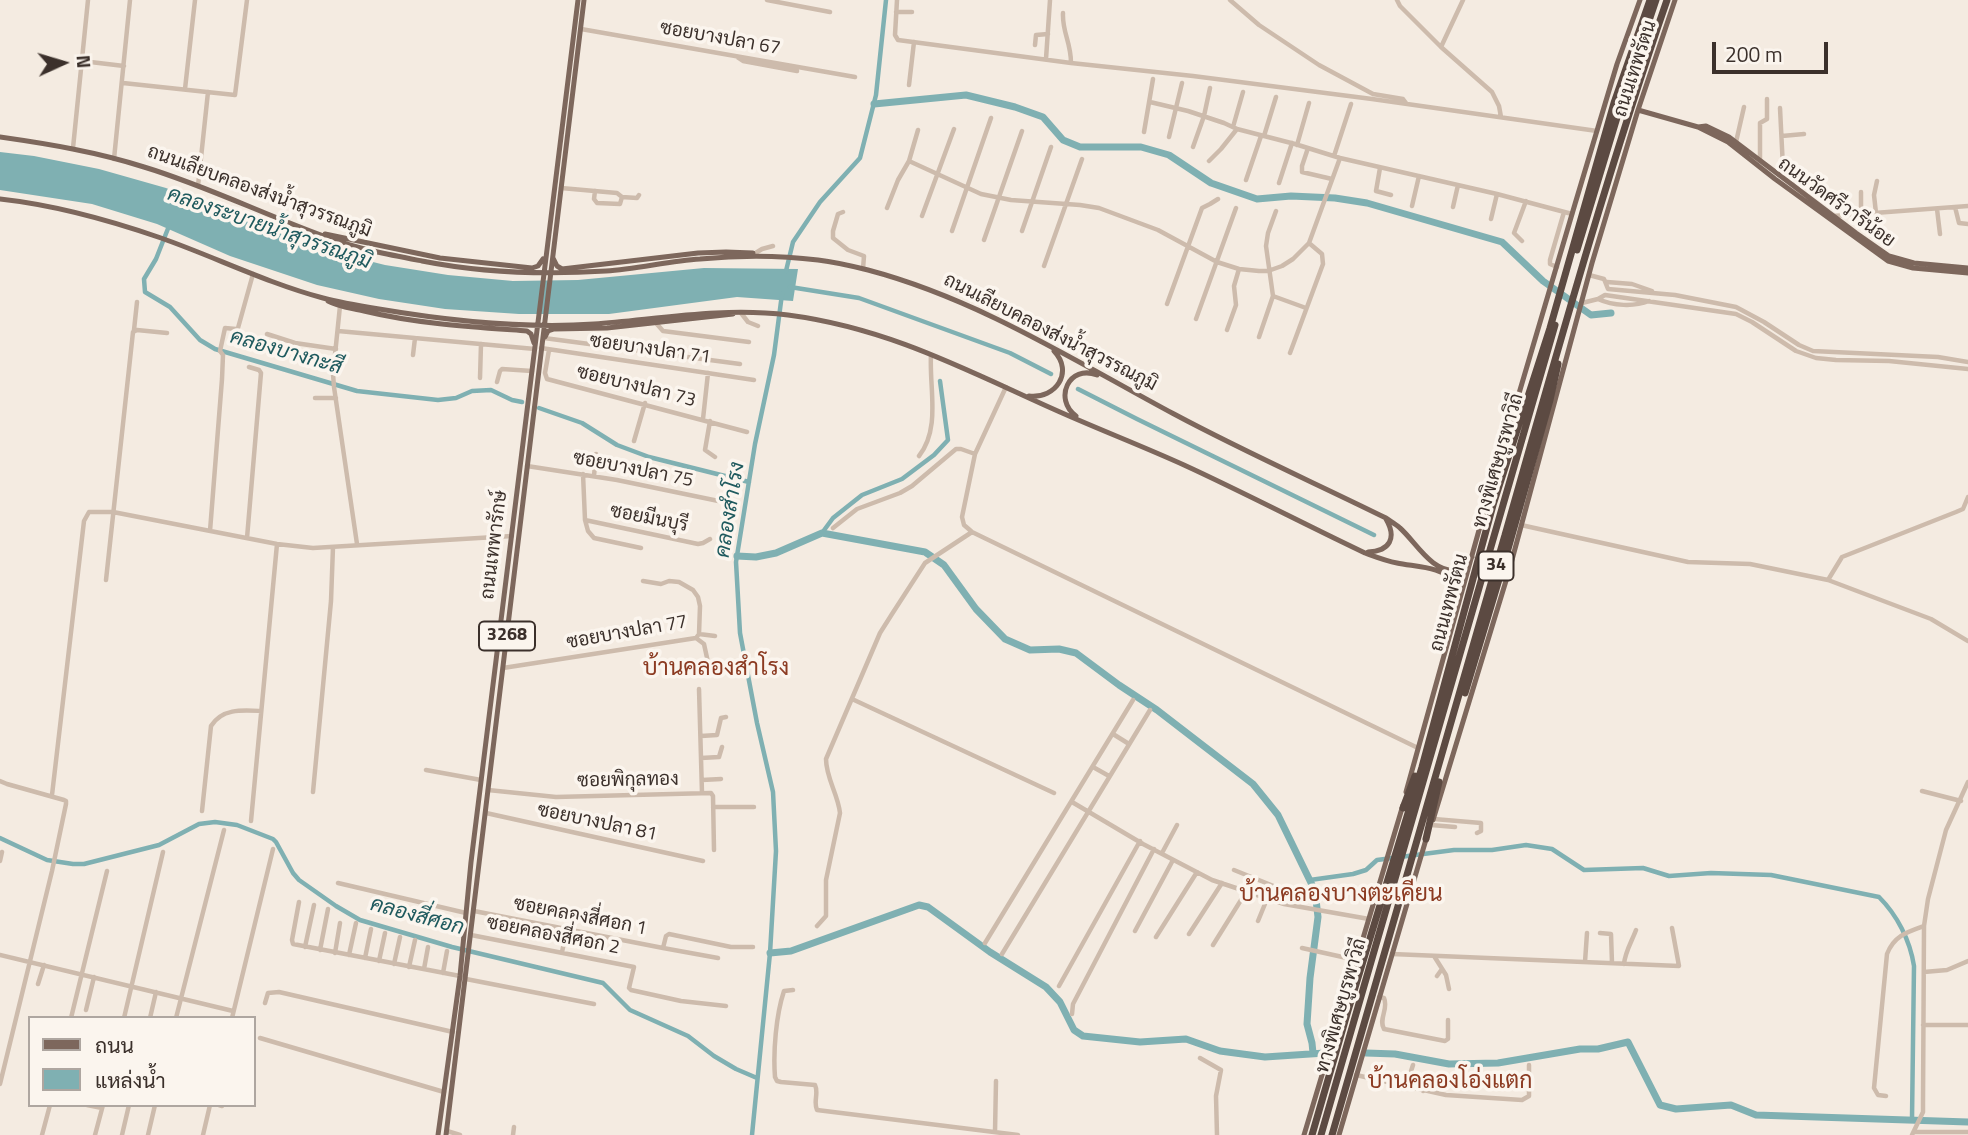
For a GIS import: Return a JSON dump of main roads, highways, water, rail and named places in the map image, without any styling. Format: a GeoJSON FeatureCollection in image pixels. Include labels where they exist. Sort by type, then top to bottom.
{"type":"FeatureCollection","features":[{"type":"Feature","properties":{"kind":"highway","name":"ถนนเทพรัตน"},"geometry":{"type":"LineString","coordinates":[[1312,1135],[1422,767],[1463,600],[1549,328],[1614,103],[1650,0]]}},
{"type":"Feature","properties":{"kind":"highway","name":"ทางพิเศษบูรพาวิถี"},"geometry":{"type":"LineString","coordinates":[[1330,1135],[1558,328],[1598,177],[1656,0]]}},
{"type":"Feature","properties":{"kind":"highway","name":"ถนนเทพรัตน"},"geometry":{"type":"LineString","coordinates":[[1330,1135],[1397,915],[1630,107],[1665,0]]}},
{"type":"Feature","properties":{"kind":"highway","name":"ทางพิเศษบูรพาวิถี"},"geometry":{"type":"LineString","coordinates":[[1321,1135],[1558,328],[1623,118],[1665,0]]}},
{"type":"Feature","properties":{"kind":"highway"},"geometry":{"type":"LineString","coordinates":[[1403,808],[1418,767],[1531,380],[1558,328]]}},
{"type":"Feature","properties":{"kind":"highway"},"geometry":{"type":"LineString","coordinates":[[1426,839],[1455,727],[1550,400],[1559,361],[1558,328]]}},
{"type":"Feature","properties":{"kind":"highway"},"geometry":{"type":"LineString","coordinates":[[1463,600],[1485,605]]}},
{"type":"Feature","properties":{"kind":"main road","name":"ถนนเทพารักษ์"},"geometry":{"type":"LineString","coordinates":[[549,255],[578,0]]}},
{"type":"Feature","properties":{"kind":"main road","name":"ถนนเทพารักษ์"},"geometry":{"type":"LineString","coordinates":[[467,941],[471,934],[486,813],[527,466],[547,267],[561,188],[584,0]]}},
{"type":"Feature","properties":{"kind":"main road","name":"ถนนเทพรัตน"},"geometry":{"type":"LineString","coordinates":[[1304,1135],[1403,808],[1418,748],[1463,600],[1472,556],[1572,214],[1640,0]]}},
{"type":"Feature","properties":{"kind":"main road","name":"ถนนเทพรัตน"},"geometry":{"type":"LineString","coordinates":[[1339,1135],[1521,525],[1589,275],[1638,110],[1675,0]]}},
{"type":"Feature","properties":{"kind":"main road","name":"ถนนวัดศรีวารีน้อย"},"geometry":{"type":"LineString","coordinates":[[1638,110],[1698,127],[1728,142],[1888,261],[1913,268],[1968,270]]}},
{"type":"Feature","properties":{"kind":"main road","name":"ถนนวัดศรีวารีน้อย"},"geometry":{"type":"LineString","coordinates":[[1698,127],[1706,126],[1737,142],[1856,233],[1896,259],[1968,270]]}},
{"type":"Feature","properties":{"kind":"main road","name":"ถนนเลียบคลองส่งน้ำสุวรรณภูมิ"},"geometry":{"type":"LineString","coordinates":[[0,137],[73,148],[145,167],[346,244],[479,271],[528,274],[611,271],[697,259],[759,255],[821,260],[896,278],[957,300],[1046,344],[1177,416],[1385,518],[1398,526],[1429,559],[1447,570],[1458,570],[1472,556]]}},
{"type":"Feature","properties":{"kind":"main road"},"geometry":{"type":"LineString","coordinates":[[0,199],[91,216],[166,240],[341,306],[382,316],[460,327],[527,331],[540,348]]}},
{"type":"Feature","properties":{"kind":"main road"},"geometry":{"type":"LineString","coordinates":[[315,232],[431,257],[508,265],[536,267],[549,255],[556,266],[562,269],[698,253],[737,252],[759,255]]}},
{"type":"Feature","properties":{"kind":"main road"},"geometry":{"type":"LineString","coordinates":[[322,298],[471,322],[535,326],[596,324],[703,312],[746,312],[810,319],[876,334],[930,354],[1185,465],[1365,552],[1384,560],[1435,570],[1454,583],[1463,600]]}},
{"type":"Feature","properties":{"kind":"main road"},"geometry":{"type":"LineString","coordinates":[[540,348],[548,331],[554,329],[579,330],[746,312]]}},
{"type":"Feature","properties":{"kind":"main road"},"geometry":{"type":"LineString","coordinates":[[1021,395],[1043,396],[1060,382],[1063,374],[1060,359],[1046,344]]}},
{"type":"Feature","properties":{"kind":"main road","name":"ถนนเทพารักษ์"},"geometry":{"type":"LineString","coordinates":[[446,1133],[481,780],[532,371],[540,348]]}},
{"type":"Feature","properties":{"kind":"main road"},"geometry":{"type":"LineString","coordinates":[[1084,422],[1071,413],[1065,403],[1065,390],[1070,380],[1081,373],[1091,373],[1122,386]]}},
{"type":"Feature","properties":{"kind":"main road"},"geometry":{"type":"LineString","coordinates":[[1544,400],[1558,390]]}},
{"type":"Feature","properties":{"kind":"main road"},"geometry":{"type":"LineString","coordinates":[[1365,552],[1379,551],[1388,544],[1392,535],[1385,518]]}},
{"type":"Feature","properties":{"kind":"main road"},"geometry":{"type":"LineString","coordinates":[[491,700],[499,700]]}},
{"type":"Feature","properties":{"kind":"main road","name":"ถนนเทพารักษ์"},"geometry":{"type":"LineString","coordinates":[[439,1135],[463,977]]}},
{"type":"Feature","properties":{"kind":"water"},"geometry":{"type":"Polygon","coordinates":[[[0,152],[99,169],[166,188],[329,251],[385,265],[448,275],[513,281],[578,280],[704,268],[798,269],[793,301],[737,297],[609,314],[519,314],[445,309],[379,299],[317,285],[230,256],[157,224],[92,204],[0,190],[0,152]]]}},
{"type":"Feature","properties":{"kind":"waterway","name":"คลองสำโรง"},"geometry":{"type":"LineString","coordinates":[[786,271],[793,242],[820,202],[860,158],[876,95],[886,0]]}},
{"type":"Feature","properties":{"kind":"waterway"},"geometry":{"type":"LineString","coordinates":[[874,104],[966,95],[1043,117],[1063,140],[1080,147],[1141,147],[1169,155],[1211,183],[1257,199],[1291,196],[1367,203],[1502,242],[1543,281],[1591,315],[1611,313]]}},
{"type":"Feature","properties":{"kind":"waterway","name":"คลองบางกะสี"},"geometry":{"type":"LineString","coordinates":[[169,226],[156,259],[144,279],[145,292],[170,307],[200,340],[215,349],[357,391],[438,400],[456,398],[472,391],[491,390],[522,402]]}},
{"type":"Feature","properties":{"kind":"waterway"},"geometry":{"type":"LineString","coordinates":[[790,287],[859,298],[1010,353],[1051,374]]}},
{"type":"Feature","properties":{"kind":"waterway","name":"คลองสำโรง"},"geometry":{"type":"LineString","coordinates":[[752,1135],[770,953],[776,851],[773,792],[740,633],[736,562],[755,444],[774,355],[782,294]]}},
{"type":"Feature","properties":{"kind":"waterway"},"geometry":{"type":"LineString","coordinates":[[822,533],[833,518],[862,495],[902,479],[934,455],[948,440],[940,381]]}},
{"type":"Feature","properties":{"kind":"waterway"},"geometry":{"type":"LineString","coordinates":[[1078,389],[1374,535]]}},
{"type":"Feature","properties":{"kind":"waterway"},"geometry":{"type":"LineString","coordinates":[[539,408],[582,423],[617,445],[649,457],[749,482]]}},
{"type":"Feature","properties":{"kind":"waterway"},"geometry":{"type":"LineString","coordinates":[[737,556],[756,557],[776,553],[822,533],[925,552],[944,565],[976,609],[1005,639],[1030,650],[1059,649],[1076,653],[1157,710],[1253,784],[1278,815],[1315,891],[1318,917],[1307,1024],[1313,1053]]}},
{"type":"Feature","properties":{"kind":"waterway","name":"คลองสี่ศอก"},"geometry":{"type":"LineString","coordinates":[[0,838],[47,860],[84,864],[159,845],[199,824],[215,822],[237,825],[273,839],[299,880],[360,920],[452,947],[603,983],[630,1010],[688,1036],[714,1056],[757,1078]]}},
{"type":"Feature","properties":{"kind":"waterway"},"geometry":{"type":"LineString","coordinates":[[1310,880],[1353,874],[1366,870],[1377,860],[1454,850],[1492,850],[1526,845],[1552,849],[1584,870],[1643,868],[1669,876],[1711,873],[1771,875],[1879,897],[1902,928],[1914,966],[1912,1119]]}},
{"type":"Feature","properties":{"kind":"waterway"},"geometry":{"type":"LineString","coordinates":[[770,953],[791,951],[919,905],[928,907],[990,952],[1046,987],[1060,1002],[1074,1030],[1083,1036],[1140,1042],[1186,1039],[1220,1051],[1265,1057],[1325,1053]]}},
{"type":"Feature","properties":{"kind":"waterway"},"geometry":{"type":"LineString","coordinates":[[1366,1053],[1395,1054],[1449,1064],[1498,1063],[1580,1049],[1598,1049],[1628,1042],[1660,1105],[1676,1109],[1731,1105],[1756,1115],[1968,1122]]}},
{"type":"Feature","properties":{"kind":"district","name":"บ้านคลองสำโรง"},"geometry":{"type":"Point","coordinates":[716,669]}},
{"type":"Feature","properties":{"kind":"district","name":"บ้านคลองบางตะเคียน"},"geometry":{"type":"Point","coordinates":[1341,895]}},
{"type":"Feature","properties":{"kind":"district","name":"บ้านคลองโอ่งแตก"},"geometry":{"type":"Point","coordinates":[1450,1082]}},
{"type":"Feature","properties":{"kind":"water label","name":"คลองระบายน้ำสุวรรณภูมิ"},"geometry":{"type":"Point","coordinates":[269,229]}}]}
